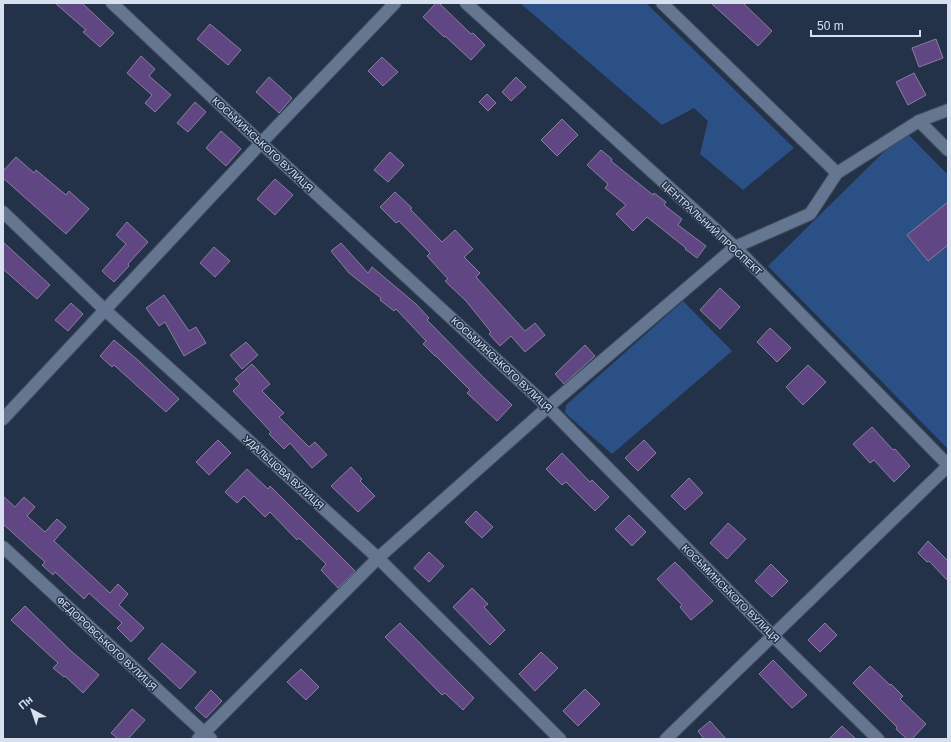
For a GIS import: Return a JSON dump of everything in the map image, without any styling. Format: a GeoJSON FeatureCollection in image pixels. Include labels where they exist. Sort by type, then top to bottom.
{"type":"FeatureCollection","features":[{"type":"Feature","properties":{"kind":"street","name":"КОСЬМИНСЬКОГО ВУЛИЦЯ"},"geometry":{"type":"LineString","coordinates":[[112,3],[261,143],[548,407],[773,636],[878,739]]}},
{"type":"Feature","properties":{"kind":"street"},"geometry":{"type":"LineString","coordinates":[[3,419],[261,143],[395,3]]}},
{"type":"Feature","properties":{"kind":"street","name":"ЦЕНТРАЛЬНИЙ ПРОСПЕКТ"},"geometry":{"type":"LineString","coordinates":[[466,3],[735,247],[948,465]]}},
{"type":"Feature","properties":{"kind":"street"},"geometry":{"type":"LineString","coordinates":[[662,3],[837,173]]}},
{"type":"Feature","properties":{"kind":"street"},"geometry":{"type":"LineString","coordinates":[[204,737],[378,558],[548,407],[735,247],[810,214],[837,173],[919,121],[948,110]]}},
{"type":"Feature","properties":{"kind":"street"},"geometry":{"type":"LineString","coordinates":[[919,121],[948,150]]}},
{"type":"Feature","properties":{"kind":"street","name":"УДАЛЬЦОВА ВУЛИЦЯ"},"geometry":{"type":"LineString","coordinates":[[3,212],[105,310],[378,558],[560,739]]}},
{"type":"Feature","properties":{"kind":"street"},"geometry":{"type":"LineString","coordinates":[[666,739],[948,465]]}},
{"type":"Feature","properties":{"kind":"street","name":"ФЕДОРОВСЬКОГО ВУЛИЦЯ"},"geometry":{"type":"LineString","coordinates":[[3,547],[204,737]]}},
{"type":"Feature","properties":{"kind":"shaded area"},"geometry":{"type":"Polygon","coordinates":[[[520,3],[646,3],[794,148],[743,190],[700,154],[708,121],[694,108],[662,125],[520,3]]]}},
{"type":"Feature","properties":{"kind":"shaded area"},"geometry":{"type":"Polygon","coordinates":[[[905,131],[948,175],[948,449],[768,266],[905,131]]]}},
{"type":"Feature","properties":{"kind":"shaded area"},"geometry":{"type":"Polygon","coordinates":[[[683,301],[732,351],[612,454],[565,413],[566,405],[683,301]]]}},
{"type":"Feature","properties":{"kind":"building"},"geometry":{"type":"Polygon","coordinates":[[[55,3],[82,3],[114,33],[100,47],[83,32],[86,30],[55,3]]]}},
{"type":"Feature","properties":{"kind":"building"},"geometry":{"type":"Polygon","coordinates":[[[436,3],[439,3],[471,34],[473,33],[485,45],[471,60],[423,17],[436,3]]]}},
{"type":"Feature","properties":{"kind":"building"},"geometry":{"type":"Polygon","coordinates":[[[711,3],[743,3],[772,31],[758,46],[711,3]]]}},
{"type":"Feature","properties":{"kind":"building"},"geometry":{"type":"Polygon","coordinates":[[[210,24],[241,50],[228,65],[197,39],[210,24]]]}},
{"type":"Feature","properties":{"kind":"building"},"geometry":{"type":"Polygon","coordinates":[[[936,39],[943,58],[919,67],[912,48],[936,39]]]}},
{"type":"Feature","properties":{"kind":"building"},"geometry":{"type":"Polygon","coordinates":[[[141,56],[155,69],[149,76],[171,95],[155,112],[145,103],[152,95],[127,73],[141,56]]]}},
{"type":"Feature","properties":{"kind":"building"},"geometry":{"type":"Polygon","coordinates":[[[382,57],[398,72],[383,86],[368,71],[382,57]]]}},
{"type":"Feature","properties":{"kind":"building"},"geometry":{"type":"Polygon","coordinates":[[[914,73],[926,95],[908,105],[896,82],[914,73]]]}},
{"type":"Feature","properties":{"kind":"building"},"geometry":{"type":"Polygon","coordinates":[[[269,77],[292,98],[279,113],[256,92],[269,77]]]}},
{"type":"Feature","properties":{"kind":"building"},"geometry":{"type":"Polygon","coordinates":[[[516,77],[526,87],[511,101],[502,92],[516,77]]]}},
{"type":"Feature","properties":{"kind":"building"},"geometry":{"type":"Polygon","coordinates":[[[487,94],[496,103],[488,111],[479,102],[487,94]]]}},
{"type":"Feature","properties":{"kind":"building"},"geometry":{"type":"Polygon","coordinates":[[[195,102],[206,112],[188,132],[177,123],[195,102]]]}},
{"type":"Feature","properties":{"kind":"building"},"geometry":{"type":"Polygon","coordinates":[[[562,119],[578,135],[557,156],[541,140],[562,119]]]}},
{"type":"Feature","properties":{"kind":"building"},"geometry":{"type":"Polygon","coordinates":[[[221,131],[241,149],[226,166],[206,148],[221,131]]]}},
{"type":"Feature","properties":{"kind":"building"},"geometry":{"type":"Polygon","coordinates":[[[601,150],[612,159],[611,161],[653,195],[654,193],[666,202],[664,205],[682,219],[678,225],[706,246],[697,258],[647,217],[633,231],[616,214],[626,205],[605,188],[608,184],[587,165],[601,150]]]}},
{"type":"Feature","properties":{"kind":"building"},"geometry":{"type":"Polygon","coordinates":[[[390,152],[404,165],[388,182],[374,170],[390,152]]]}},
{"type":"Feature","properties":{"kind":"building"},"geometry":{"type":"Polygon","coordinates":[[[16,157],[34,173],[36,170],[66,195],[69,191],[89,209],[66,234],[3,178],[3,171],[16,157]]]}},
{"type":"Feature","properties":{"kind":"building"},"geometry":{"type":"Polygon","coordinates":[[[275,179],[293,195],[275,215],[257,199],[275,179]]]}},
{"type":"Feature","properties":{"kind":"building"},"geometry":{"type":"Polygon","coordinates":[[[395,192],[412,208],[410,209],[442,242],[455,230],[473,249],[464,257],[480,273],[476,277],[525,331],[535,323],[545,335],[525,352],[511,336],[500,346],[489,334],[491,332],[466,301],[445,281],[448,279],[427,256],[430,253],[399,221],[396,223],[380,207],[395,192]]]}},
{"type":"Feature","properties":{"kind":"building"},"geometry":{"type":"Polygon","coordinates":[[[948,202],[948,245],[928,261],[907,235],[948,202]]]}},
{"type":"Feature","properties":{"kind":"building"},"geometry":{"type":"Polygon","coordinates":[[[127,222],[148,242],[114,282],[102,271],[126,244],[116,235],[127,222]]]}},
{"type":"Feature","properties":{"kind":"building"},"geometry":{"type":"Polygon","coordinates":[[[3,242],[50,285],[37,299],[3,269],[3,242]]]}},
{"type":"Feature","properties":{"kind":"building"},"geometry":{"type":"Polygon","coordinates":[[[341,243],[368,273],[372,267],[416,304],[429,318],[427,320],[512,405],[497,421],[467,393],[470,390],[423,344],[426,341],[396,309],[394,311],[380,300],[381,298],[349,273],[331,251],[341,243]]]}},
{"type":"Feature","properties":{"kind":"building"},"geometry":{"type":"Polygon","coordinates":[[[214,247],[230,261],[215,277],[200,263],[214,247]]]}},
{"type":"Feature","properties":{"kind":"building"},"geometry":{"type":"Polygon","coordinates":[[[720,288],[740,307],[720,329],[700,310],[720,288]]]}},
{"type":"Feature","properties":{"kind":"building"},"geometry":{"type":"Polygon","coordinates":[[[164,295],[189,331],[196,327],[206,343],[184,356],[165,322],[159,326],[146,308],[164,295]]]}},
{"type":"Feature","properties":{"kind":"building"},"geometry":{"type":"Polygon","coordinates":[[[71,303],[83,314],[68,331],[55,320],[71,303]]]}},
{"type":"Feature","properties":{"kind":"building"},"geometry":{"type":"Polygon","coordinates":[[[770,328],[791,348],[777,362],[757,342],[770,328]]]}},
{"type":"Feature","properties":{"kind":"building"},"geometry":{"type":"Polygon","coordinates":[[[114,340],[139,361],[179,399],[166,412],[114,365],[112,367],[100,356],[114,340]]]}},
{"type":"Feature","properties":{"kind":"building"},"geometry":{"type":"Polygon","coordinates":[[[246,342],[258,355],[242,369],[230,355],[246,342]]]}},
{"type":"Feature","properties":{"kind":"building"},"geometry":{"type":"Polygon","coordinates":[[[585,345],[595,356],[564,384],[555,374],[585,345]]]}},
{"type":"Feature","properties":{"kind":"building"},"geometry":{"type":"Polygon","coordinates":[[[252,364],[270,384],[262,391],[284,413],[279,417],[309,447],[315,442],[327,455],[312,468],[290,443],[284,449],[269,434],[271,432],[233,391],[240,384],[235,379],[252,364]]]}},
{"type":"Feature","properties":{"kind":"building"},"geometry":{"type":"Polygon","coordinates":[[[808,365],[826,382],[803,405],[786,387],[808,365]]]}},
{"type":"Feature","properties":{"kind":"building"},"geometry":{"type":"Polygon","coordinates":[[[872,427],[910,466],[894,482],[874,460],[870,463],[853,444],[872,427]]]}},
{"type":"Feature","properties":{"kind":"building"},"geometry":{"type":"Polygon","coordinates":[[[218,440],[231,453],[209,475],[196,462],[218,440]]]}},
{"type":"Feature","properties":{"kind":"building"},"geometry":{"type":"Polygon","coordinates":[[[644,440],[656,453],[638,471],[625,458],[644,440]]]}},
{"type":"Feature","properties":{"kind":"building"},"geometry":{"type":"Polygon","coordinates":[[[562,453],[590,482],[592,480],[609,497],[595,511],[566,482],[562,485],[546,469],[562,453]]]}},
{"type":"Feature","properties":{"kind":"building"},"geometry":{"type":"Polygon","coordinates":[[[351,467],[362,479],[360,481],[375,496],[358,512],[331,486],[351,467]]]}},
{"type":"Feature","properties":{"kind":"building"},"geometry":{"type":"Polygon","coordinates":[[[247,469],[268,489],[270,486],[355,571],[338,588],[321,570],[326,564],[299,538],[297,540],[270,512],[265,517],[244,496],[237,503],[225,492],[247,469]]]}},
{"type":"Feature","properties":{"kind":"building"},"geometry":{"type":"Polygon","coordinates":[[[689,478],[703,493],[685,510],[671,496],[689,478]]]}},
{"type":"Feature","properties":{"kind":"building"},"geometry":{"type":"Polygon","coordinates":[[[3,496],[15,507],[24,497],[35,507],[27,516],[45,532],[57,519],[66,527],[54,541],[110,593],[118,584],[128,594],[119,605],[144,628],[131,642],[117,628],[122,623],[89,593],[84,599],[55,572],[53,575],[42,565],[45,562],[3,524],[3,496]]]}},
{"type":"Feature","properties":{"kind":"building"},"geometry":{"type":"Polygon","coordinates":[[[476,511],[493,527],[482,538],[465,522],[476,511]]]}},
{"type":"Feature","properties":{"kind":"building"},"geometry":{"type":"Polygon","coordinates":[[[629,515],[646,532],[632,546],[615,529],[629,515]]]}},
{"type":"Feature","properties":{"kind":"building"},"geometry":{"type":"Polygon","coordinates":[[[728,523],[746,539],[727,559],[710,543],[728,523]]]}},
{"type":"Feature","properties":{"kind":"building"},"geometry":{"type":"Polygon","coordinates":[[[928,541],[948,561],[948,581],[929,561],[927,562],[918,553],[928,541]]]}},
{"type":"Feature","properties":{"kind":"building"},"geometry":{"type":"Polygon","coordinates":[[[429,552],[444,566],[429,582],[414,568],[429,552]]]}},
{"type":"Feature","properties":{"kind":"building"},"geometry":{"type":"Polygon","coordinates":[[[675,562],[713,601],[691,620],[680,607],[682,605],[657,579],[675,562]]]}},
{"type":"Feature","properties":{"kind":"building"},"geometry":{"type":"Polygon","coordinates":[[[771,564],[788,581],[772,597],[755,581],[771,564]]]}},
{"type":"Feature","properties":{"kind":"building"},"geometry":{"type":"Polygon","coordinates":[[[472,588],[488,604],[484,607],[505,630],[490,645],[453,607],[472,588]]]}},
{"type":"Feature","properties":{"kind":"building"},"geometry":{"type":"Polygon","coordinates":[[[25,606],[70,650],[99,675],[83,693],[65,676],[64,677],[53,668],[58,663],[11,620],[25,606]]]}},
{"type":"Feature","properties":{"kind":"building"},"geometry":{"type":"Polygon","coordinates":[[[400,623],[474,698],[463,710],[445,693],[442,695],[385,637],[400,623]]]}},
{"type":"Feature","properties":{"kind":"building"},"geometry":{"type":"Polygon","coordinates":[[[825,623],[837,635],[820,652],[808,640],[825,623]]]}},
{"type":"Feature","properties":{"kind":"building"},"geometry":{"type":"Polygon","coordinates":[[[162,643],[196,672],[180,689],[148,659],[162,643]]]}},
{"type":"Feature","properties":{"kind":"building"},"geometry":{"type":"Polygon","coordinates":[[[541,652],[558,668],[535,691],[519,674],[541,652]]]}},
{"type":"Feature","properties":{"kind":"building"},"geometry":{"type":"Polygon","coordinates":[[[773,660],[807,695],[792,708],[759,674],[773,660]]]}},
{"type":"Feature","properties":{"kind":"building"},"geometry":{"type":"Polygon","coordinates":[[[870,666],[903,696],[900,699],[926,724],[912,739],[907,739],[896,729],[897,727],[853,683],[870,666]]]}},
{"type":"Feature","properties":{"kind":"building"},"geometry":{"type":"Polygon","coordinates":[[[301,669],[319,687],[306,700],[287,682],[301,669]]]}},
{"type":"Feature","properties":{"kind":"building"},"geometry":{"type":"Polygon","coordinates":[[[585,689],[600,704],[578,726],[563,711],[585,689]]]}},
{"type":"Feature","properties":{"kind":"building"},"geometry":{"type":"Polygon","coordinates":[[[211,690],[222,701],[206,718],[195,708],[211,690]]]}},
{"type":"Feature","properties":{"kind":"building"},"geometry":{"type":"Polygon","coordinates":[[[132,709],[145,720],[128,739],[118,739],[111,733],[132,709]]]}},
{"type":"Feature","properties":{"kind":"building"},"geometry":{"type":"Polygon","coordinates":[[[710,721],[726,739],[704,739],[698,731],[710,721]]]}},
{"type":"Feature","properties":{"kind":"building"},"geometry":{"type":"Polygon","coordinates":[[[842,726],[856,739],[829,739],[842,726]]]}}]}
